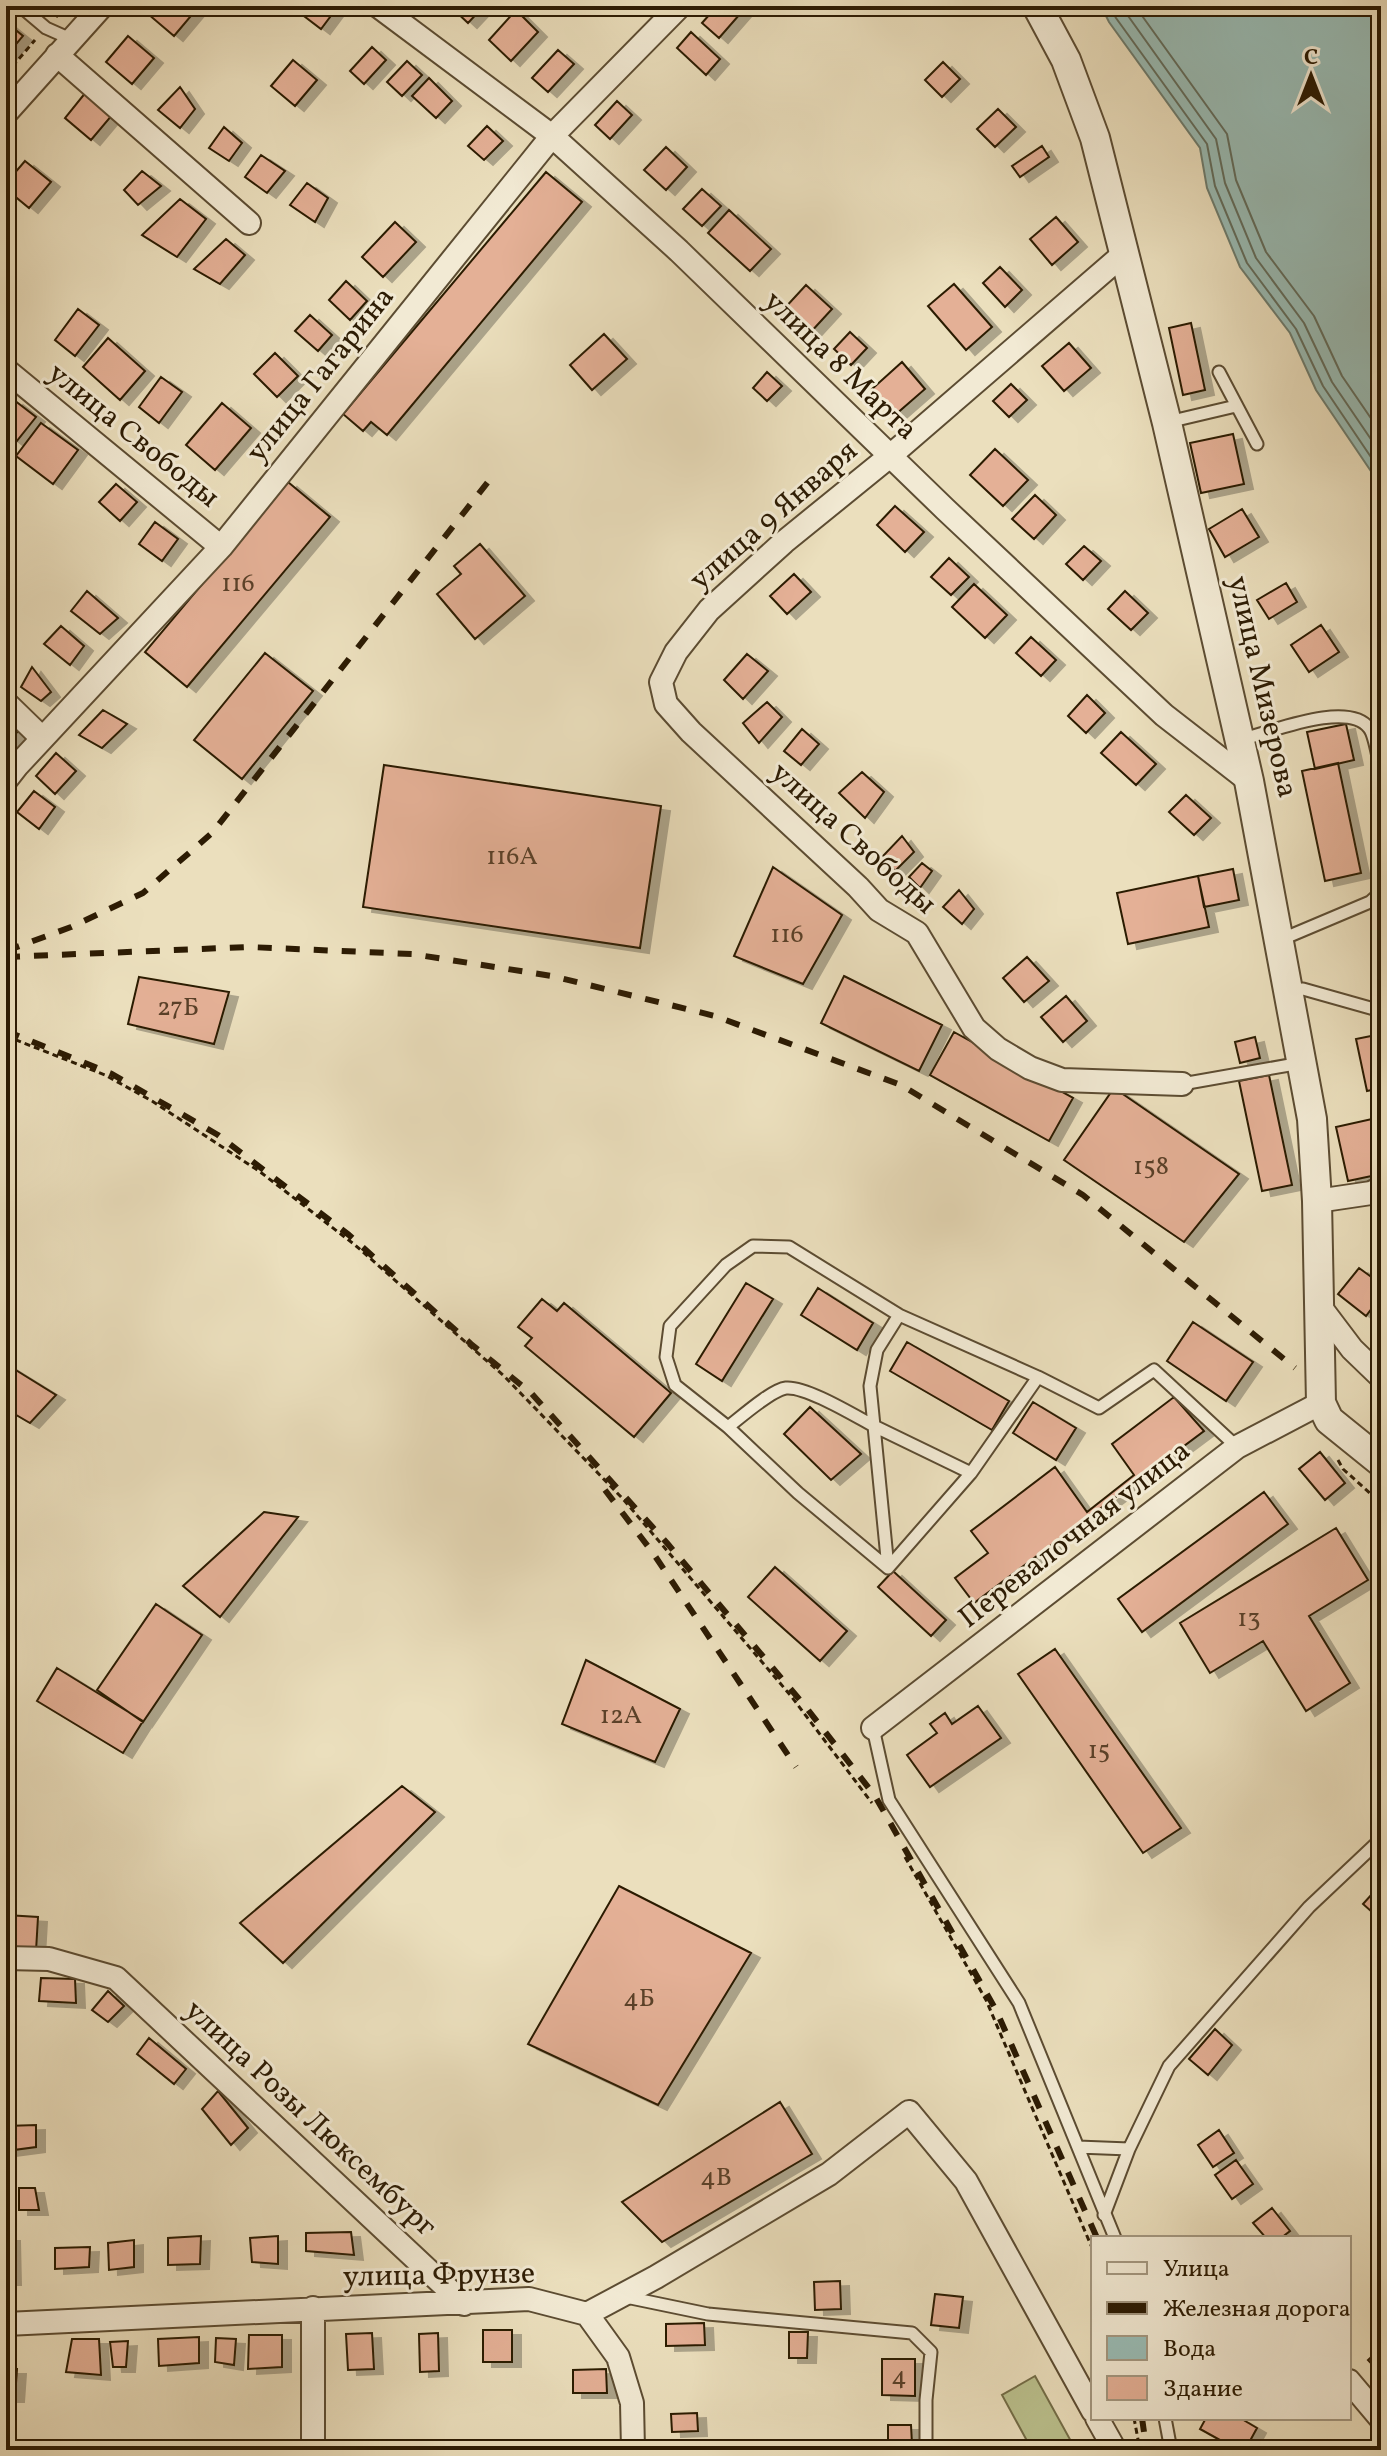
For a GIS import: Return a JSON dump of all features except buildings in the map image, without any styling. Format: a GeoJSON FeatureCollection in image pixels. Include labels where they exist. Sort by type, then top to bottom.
{"type":"FeatureCollection","features":[{"type":"Feature","properties":{"kind":"street"},"geometry":{"type":"LineString","coordinates":[[6,113],[102,6]]}},
{"type":"Feature","properties":{"kind":"street","name":"улица 8 Марта"},"geometry":{"type":"LineString","coordinates":[[378,6],[552,136],[679,251],[1164,715],[1249,781]]}},
{"type":"Feature","properties":{"kind":"street","name":"улица Гагарина"},"geometry":{"type":"LineString","coordinates":[[6,780],[221,547],[552,136],[680,6]]}},
{"type":"Feature","properties":{"kind":"street","name":"улица Мизерова"},"geometry":{"type":"LineString","coordinates":[[1037,6],[1066,60],[1095,138],[1167,423],[1249,781],[1312,1119],[1321,1308],[1321,1403]]}},
{"type":"Feature","properties":{"kind":"street"},"geometry":{"type":"LineString","coordinates":[[65,48],[249,223]]}},
{"type":"Feature","properties":{"kind":"street","name":"улица 9 Января"},"geometry":{"type":"LineString","coordinates":[[661,682],[676,652],[709,610],[784,542],[890,456],[1126,252]]}},
{"type":"Feature","properties":{"kind":"street","name":"улица Свободы"},"geometry":{"type":"LineString","coordinates":[[6,370],[221,547]]}},
{"type":"Feature","properties":{"kind":"street","name":"улица Свободы"},"geometry":{"type":"LineString","coordinates":[[661,682],[666,704],[691,732],[806,837],[879,910],[917,933],[974,1028],[998,1049],[1030,1068],[1062,1080],[1182,1084]]}},
{"type":"Feature","properties":{"kind":"street"},"geometry":{"type":"LineString","coordinates":[[6,703],[42,738]]}},
{"type":"Feature","properties":{"kind":"street"},"geometry":{"type":"LineString","coordinates":[[1317,1201],[1371,1193],[1381,1188]]}},
{"type":"Feature","properties":{"kind":"street"},"geometry":{"type":"LineString","coordinates":[[1321,1308],[1352,1349],[1381,1377]]}},
{"type":"Feature","properties":{"kind":"street"},"geometry":{"type":"LineString","coordinates":[[1321,1403],[1329,1420],[1381,1462]]}},
{"type":"Feature","properties":{"kind":"street","name":"Перевалочная улица"},"geometry":{"type":"LineString","coordinates":[[873,1728],[1237,1447],[1321,1403]]}},
{"type":"Feature","properties":{"kind":"street","name":"улица Розы Люксембург"},"geometry":{"type":"LineString","coordinates":[[6,1958],[49,1959],[116,1978],[464,2304]]}},
{"type":"Feature","properties":{"kind":"street"},"geometry":{"type":"LineString","coordinates":[[633,2450],[632,2403],[618,2357],[587,2314],[829,2174],[909,2112],[966,2181],[1091,2407]]}},
{"type":"Feature","properties":{"kind":"street","name":"улица Фрунзе"},"geometry":{"type":"LineString","coordinates":[[6,2324],[529,2299],[587,2314]]}},
{"type":"Feature","properties":{"kind":"street"},"geometry":{"type":"LineString","coordinates":[[313,2308],[313,2450]]}},
{"type":"Feature","properties":{"kind":"street"},"geometry":{"type":"LineString","coordinates":[[1351,2383],[1381,2419]]}},
{"type":"Feature","properties":{"kind":"street"},"geometry":{"type":"LineString","coordinates":[[1098,2420],[1115,2450]]}},
{"type":"Feature","properties":{"kind":"lane"},"geometry":{"type":"LineString","coordinates":[[20,6],[65,48]]}},
{"type":"Feature","properties":{"kind":"lane"},"geometry":{"type":"LineString","coordinates":[[1219,372],[1257,444]]}},
{"type":"Feature","properties":{"kind":"lane"},"geometry":{"type":"LineString","coordinates":[[1167,423],[1236,406]]}},
{"type":"Feature","properties":{"kind":"lane"},"geometry":{"type":"LineString","coordinates":[[1239,738],[1323,717],[1356,718],[1370,728],[1381,770]]}},
{"type":"Feature","properties":{"kind":"lane"},"geometry":{"type":"LineString","coordinates":[[1280,940],[1370,902],[1381,892]]}},
{"type":"Feature","properties":{"kind":"lane"},"geometry":{"type":"LineString","coordinates":[[1289,991],[1303,989],[1381,1011]]}},
{"type":"Feature","properties":{"kind":"lane"},"geometry":{"type":"LineString","coordinates":[[1182,1084],[1302,1063]]}},
{"type":"Feature","properties":{"kind":"lane"},"geometry":{"type":"LineString","coordinates":[[888,1568],[798,1493],[728,1427],[675,1385],[666,1357],[670,1326],[726,1265],[753,1246],[789,1247],[899,1315],[1099,1408],[1154,1370],[1237,1447]]}},
{"type":"Feature","properties":{"kind":"lane"},"geometry":{"type":"LineString","coordinates":[[888,1568],[870,1386],[877,1350],[899,1315]]}},
{"type":"Feature","properties":{"kind":"lane"},"geometry":{"type":"LineString","coordinates":[[888,1568],[971,1473],[1038,1377]]}},
{"type":"Feature","properties":{"kind":"lane"},"geometry":{"type":"LineString","coordinates":[[728,1427],[762,1400],[786,1388],[810,1393],[971,1473]]}},
{"type":"Feature","properties":{"kind":"lane"},"geometry":{"type":"LineString","coordinates":[[873,1728],[889,1800],[1019,2003],[1114,2236]]}},
{"type":"Feature","properties":{"kind":"lane"},"geometry":{"type":"LineString","coordinates":[[1104,2215],[1129,2149],[1169,2066],[1309,1907],[1380,1844]]}},
{"type":"Feature","properties":{"kind":"lane"},"geometry":{"type":"LineString","coordinates":[[1078,2147],[1129,2149]]}},
{"type":"Feature","properties":{"kind":"lane"},"geometry":{"type":"LineString","coordinates":[[621,2296],[708,2314],[912,2333],[931,2352],[926,2400],[926,2450]]}},
{"type":"Feature","properties":{"kind":"lane"},"geometry":{"type":"LineString","coordinates":[[1165,2420],[1171,2450]]}},
{"type":"Feature","properties":{"kind":"path"},"geometry":{"type":"LineString","coordinates":[[6,1036],[105,1075],[152,1101],[259,1171],[355,1245],[504,1376],[623,1499],[791,1696],[873,1804]]}},
{"type":"Feature","properties":{"kind":"path"},"geometry":{"type":"LineString","coordinates":[[905,1856],[986,2000],[1091,2245]]}},
{"type":"Feature","properties":{"kind":"path"},"geometry":{"type":"LineString","coordinates":[[1134,2420],[1140,2450]]}},
{"type":"Feature","properties":{"kind":"green space"},"geometry":{"type":"Polygon","coordinates":[[[1035,2376],[1072,2443],[1059,2450],[1032,2450],[1002,2395],[1035,2376]]]}},
{"type":"Feature","properties":{"kind":"water"},"geometry":{"type":"Polygon","coordinates":[[[1101,6],[1381,6],[1381,486],[1316,390],[1290,333],[1240,267],[1207,188],[1200,148],[1109,22],[1101,6]]]}},
{"type":"Feature","properties":{"kind":"railway"},"geometry":{"type":"LineString","coordinates":[[6,951],[71,927],[143,893],[212,833],[495,473]]}},
{"type":"Feature","properties":{"kind":"railway"},"geometry":{"type":"LineString","coordinates":[[6,957],[249,947],[412,954],[552,976],[715,1016],[901,1085],[1083,1195],[1295,1368]]}},
{"type":"Feature","properties":{"kind":"railway"},"geometry":{"type":"LineString","coordinates":[[6,1031],[112,1074],[218,1135],[349,1235],[532,1394],[667,1543],[805,1706],[875,1796],[996,2010],[1096,2236]]}},
{"type":"Feature","properties":{"kind":"railway"},"geometry":{"type":"LineString","coordinates":[[605,1490],[653,1553],[796,1767]]}},
{"type":"Feature","properties":{"kind":"railway"},"geometry":{"type":"LineString","coordinates":[[1142,2420],[1146,2446]]}}]}
